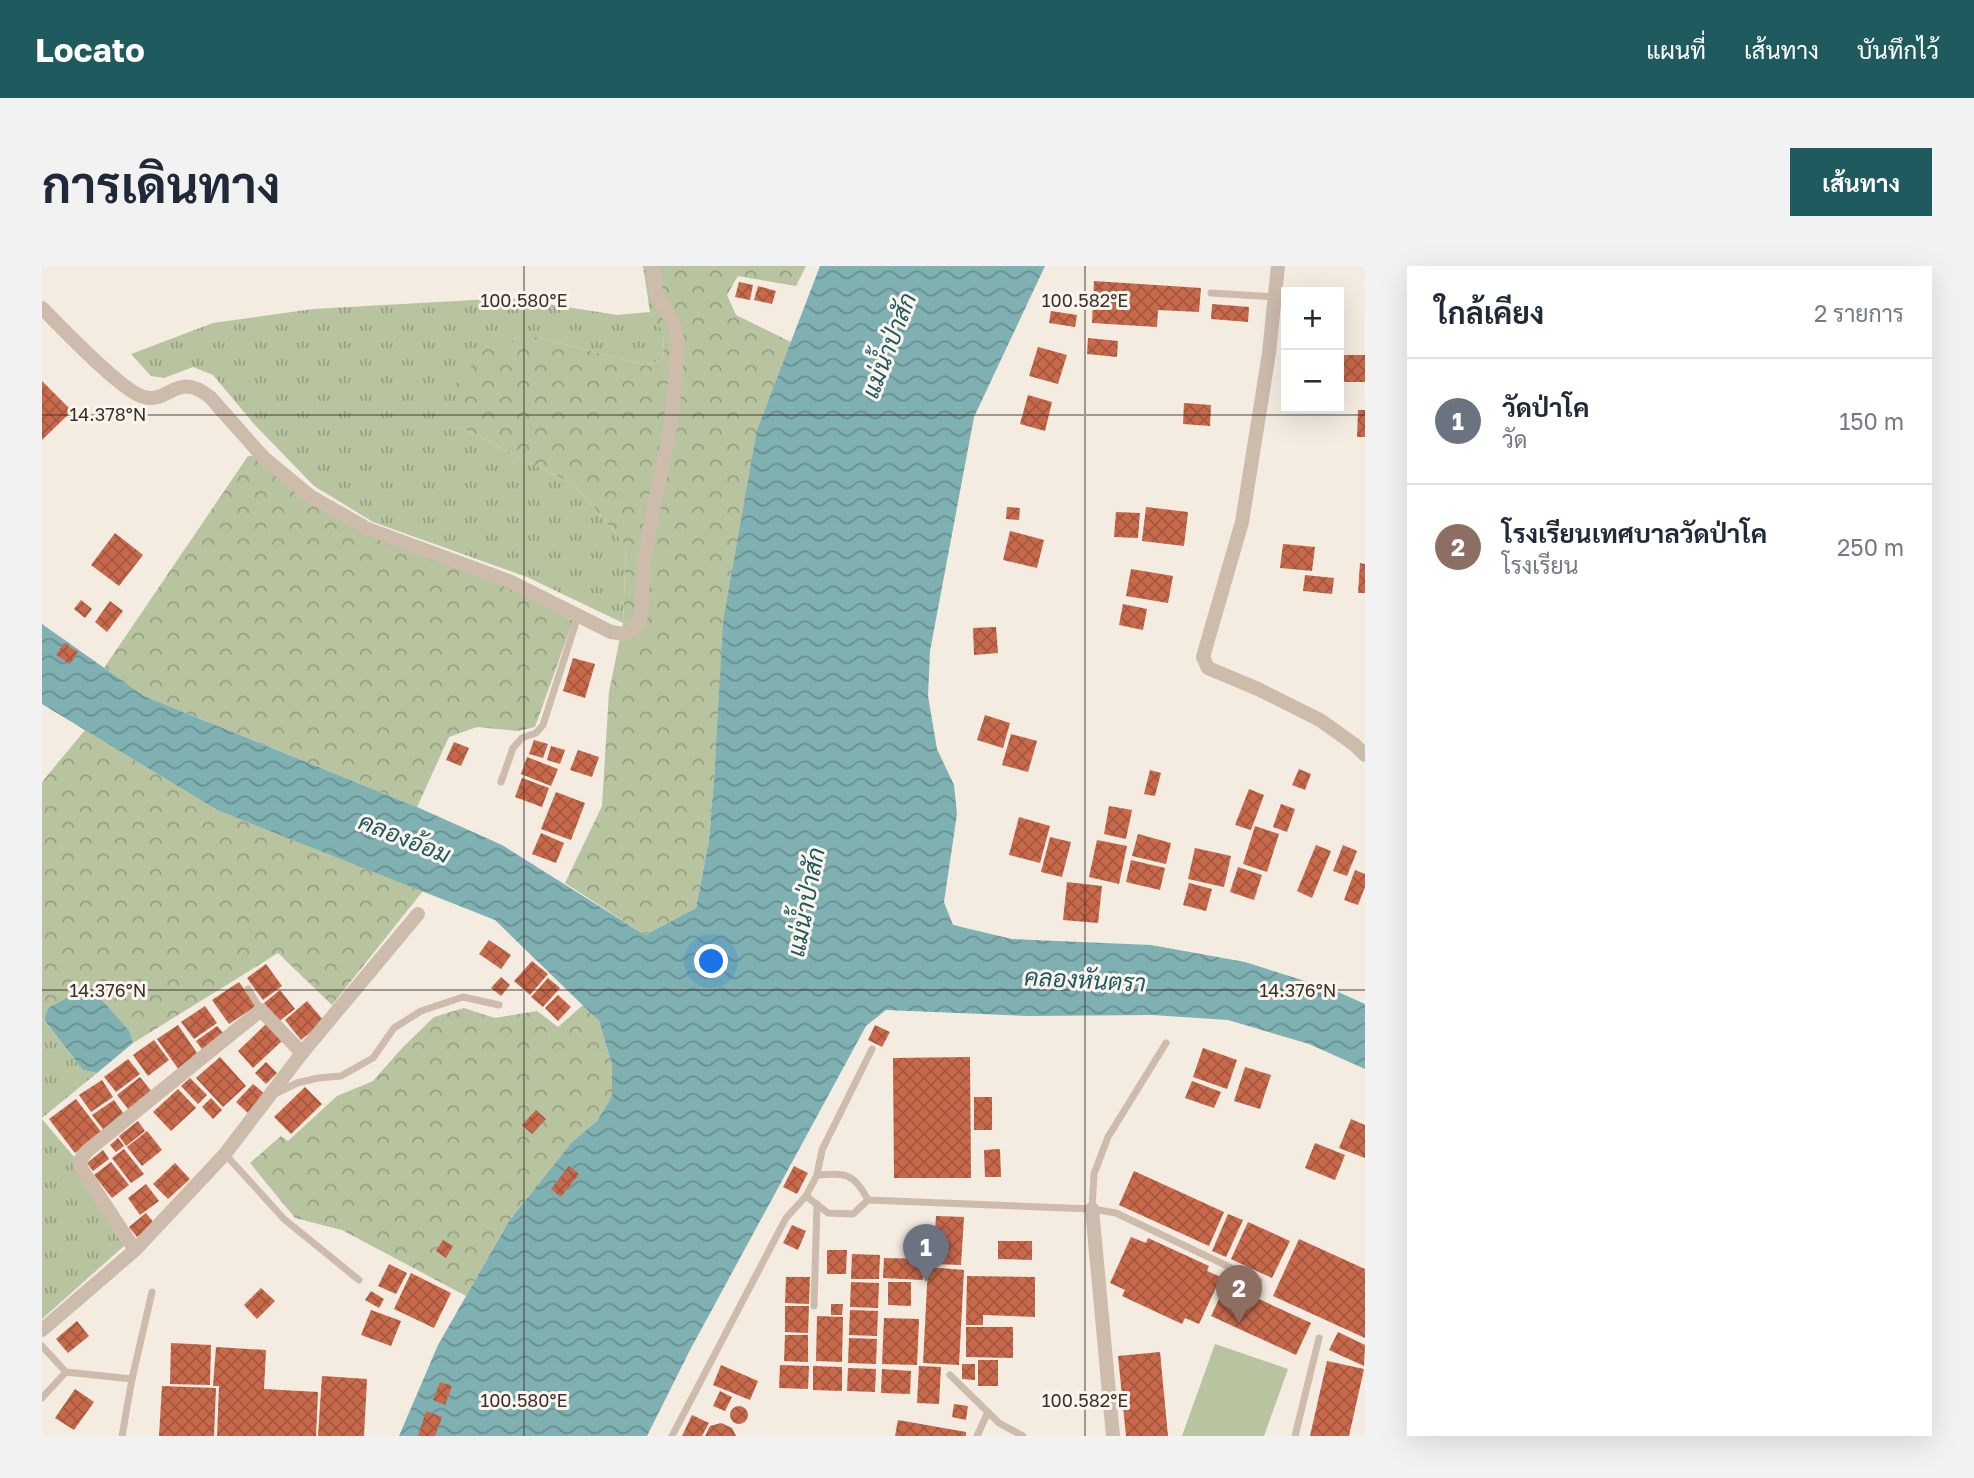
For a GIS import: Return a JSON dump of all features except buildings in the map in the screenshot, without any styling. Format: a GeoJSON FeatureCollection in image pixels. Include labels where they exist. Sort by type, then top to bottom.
{"type":"FeatureCollection","features":[{"type":"Feature","properties":{"kind":"street"},"geometry":{"type":"LineString","coordinates":[[42,308],[124,385],[142,397],[152,398],[186,385],[199,388],[282,473],[310,496],[368,529],[509,581],[611,632],[624,635],[633,631],[641,616],[649,531],[671,424],[678,344],[675,326],[656,293],[652,266]]}},
{"type":"Feature","properties":{"kind":"street"},"geometry":{"type":"LineString","coordinates":[[1278,266],[1267,365],[1242,522],[1203,657],[1209,668],[1320,720],[1356,745],[1365,755]]}},
{"type":"Feature","properties":{"kind":"street"},"geometry":{"type":"LineString","coordinates":[[42,1330],[135,1250],[225,1154],[302,1053],[418,914]]}},
{"type":"Feature","properties":{"kind":"street"},"geometry":{"type":"LineString","coordinates":[[135,1250],[81,1168],[81,1159],[261,1010],[302,1053]]}},
{"type":"Feature","properties":{"kind":"street"},"geometry":{"type":"LineString","coordinates":[[1092,1209],[1113,1436]]}},
{"type":"Feature","properties":{"kind":"lane"},"geometry":{"type":"LineString","coordinates":[[1211,293],[1276,297]]}},
{"type":"Feature","properties":{"kind":"lane"},"geometry":{"type":"LineString","coordinates":[[501,782],[513,748],[522,738],[536,733],[543,725],[578,616]]}},
{"type":"Feature","properties":{"kind":"lane"},"geometry":{"type":"LineString","coordinates":[[248,989],[261,1010]]}},
{"type":"Feature","properties":{"kind":"lane"},"geometry":{"type":"LineString","coordinates":[[270,1097],[297,1083],[341,1076],[373,1058],[394,1028],[421,1011],[463,997],[499,1005]]}},
{"type":"Feature","properties":{"kind":"lane"},"geometry":{"type":"LineString","coordinates":[[1092,1209],[1094,1174],[1108,1137],[1166,1043]]}},
{"type":"Feature","properties":{"kind":"lane"},"geometry":{"type":"LineString","coordinates":[[672,1436],[786,1218],[806,1196],[817,1175],[822,1150],[872,1049]]}},
{"type":"Feature","properties":{"kind":"lane"},"geometry":{"type":"LineString","coordinates":[[225,1154],[284,1219],[359,1280]]}},
{"type":"Feature","properties":{"kind":"lane"},"geometry":{"type":"LineString","coordinates":[[817,1175],[841,1173],[860,1183],[869,1200]]}},
{"type":"Feature","properties":{"kind":"lane"},"geometry":{"type":"LineString","coordinates":[[806,1196],[828,1213],[853,1214],[869,1200],[1092,1209],[1116,1213],[1259,1281]]}},
{"type":"Feature","properties":{"kind":"lane"},"geometry":{"type":"LineString","coordinates":[[814,1306],[817,1204]]}},
{"type":"Feature","properties":{"kind":"lane"},"geometry":{"type":"LineString","coordinates":[[122,1436],[152,1292]]}},
{"type":"Feature","properties":{"kind":"lane"},"geometry":{"type":"LineString","coordinates":[[1295,1436],[1319,1338]]}},
{"type":"Feature","properties":{"kind":"lane"},"geometry":{"type":"LineString","coordinates":[[42,1346],[66,1372],[132,1379]]}},
{"type":"Feature","properties":{"kind":"lane"},"geometry":{"type":"LineString","coordinates":[[42,1398],[66,1372]]}},
{"type":"Feature","properties":{"kind":"lane"},"geometry":{"type":"LineString","coordinates":[[950,1375],[999,1423],[1023,1436]]}},
{"type":"Feature","properties":{"kind":"lane"},"geometry":{"type":"LineString","coordinates":[[977,1436],[988,1412]]}},
{"type":"Feature","properties":{"kind":"green space"},"geometry":{"type":"Polygon","coordinates":[[[643,266],[806,266],[796,286],[738,276],[727,295],[736,315],[791,342],[757,430],[715,767],[709,840],[696,908],[645,935],[565,883],[602,806],[609,692],[623,623],[626,546],[575,485],[462,428],[455,385],[486,348],[536,337],[648,366],[663,358],[664,334],[650,312],[643,266]]]}},
{"type":"Feature","properties":{"kind":"green space"},"geometry":{"type":"Polygon","coordinates":[[[510,298],[617,315],[650,312],[664,333],[663,358],[648,366],[536,337],[462,428],[575,485],[626,546],[623,623],[527,577],[373,522],[314,486],[254,424],[213,375],[193,367],[164,378],[151,376],[131,354],[213,323],[313,309],[510,298]]]}},
{"type":"Feature","properties":{"kind":"green space"},"geometry":{"type":"Polygon","coordinates":[[[258,455],[306,496],[516,589],[573,621],[535,727],[517,731],[477,727],[449,737],[417,807],[144,696],[104,668],[248,456],[258,455]]]}},
{"type":"Feature","properties":{"kind":"green space"},"geometry":{"type":"Polygon","coordinates":[[[85,730],[217,810],[423,891],[332,1005],[278,953],[133,1043],[130,1032],[84,988],[48,1008],[44,1020],[42,782],[85,730]]]}},
{"type":"Feature","properties":{"kind":"green space"},"geometry":{"type":"Polygon","coordinates":[[[583,1005],[599,1021],[612,1065],[612,1096],[597,1121],[572,1142],[509,1221],[466,1296],[342,1230],[295,1218],[250,1163],[281,1136],[288,1141],[337,1096],[373,1081],[434,1017],[464,1008],[495,1018],[537,1011],[558,1027],[583,1005]]]}},
{"type":"Feature","properties":{"kind":"green space"},"geometry":{"type":"Polygon","coordinates":[[[42,1018],[83,1070],[97,1073],[42,1118],[42,1018]]]}},
{"type":"Feature","properties":{"kind":"green space"},"geometry":{"type":"Polygon","coordinates":[[[42,1119],[75,1158],[79,1176],[124,1246],[42,1319],[42,1119]]]}},
{"type":"Feature","properties":{"kind":"green space"},"geometry":{"type":"Polygon","coordinates":[[[1215,1344],[1288,1369],[1264,1436],[1182,1436],[1215,1344]]]}},
{"type":"Feature","properties":{"kind":"water"},"geometry":{"type":"Polygon","coordinates":[[[820,266],[1045,266],[974,417],[930,651],[928,696],[937,749],[954,785],[957,814],[944,902],[953,925],[1012,939],[1151,945],[1245,962],[1336,991],[1365,1004],[1365,1069],[1309,1044],[1228,1020],[1152,1015],[1027,1016],[886,1010],[866,1026],[690,1350],[647,1436],[399,1436],[438,1345],[509,1221],[572,1142],[597,1121],[612,1096],[612,1065],[599,1021],[495,920],[217,810],[42,704],[42,624],[144,696],[417,807],[502,845],[645,935],[696,908],[709,840],[723,622],[757,430],[820,266]]]}},
{"type":"Feature","properties":{"kind":"water"},"geometry":{"type":"Polygon","coordinates":[[[84,988],[92,989],[130,1032],[133,1043],[97,1073],[83,1070],[44,1020],[48,1008],[84,988]]]}},
{"type":"Feature","properties":{"kind":"place","name":"วัดป่าโค"},"geometry":{"type":"Point","coordinates":[926,1282]}},
{"type":"Feature","properties":{"kind":"place","name":"โรงเรียนเทศบาลวัดป่าโค"},"geometry":{"type":"Point","coordinates":[1239,1323]}},
{"type":"Feature","properties":{"kind":"water label","name":"แม่น้ำป่าสัก"},"geometry":{"type":"Point","coordinates":[888,345]}},
{"type":"Feature","properties":{"kind":"water label","name":"คลองอ้อม"},"geometry":{"type":"Point","coordinates":[405,837]}},
{"type":"Feature","properties":{"kind":"water label","name":"แม่น้ำป่าสัก"},"geometry":{"type":"Point","coordinates":[805,902]}},
{"type":"Feature","properties":{"kind":"water label","name":"คลองหันตรา"},"geometry":{"type":"Point","coordinates":[1085,979]}}]}
